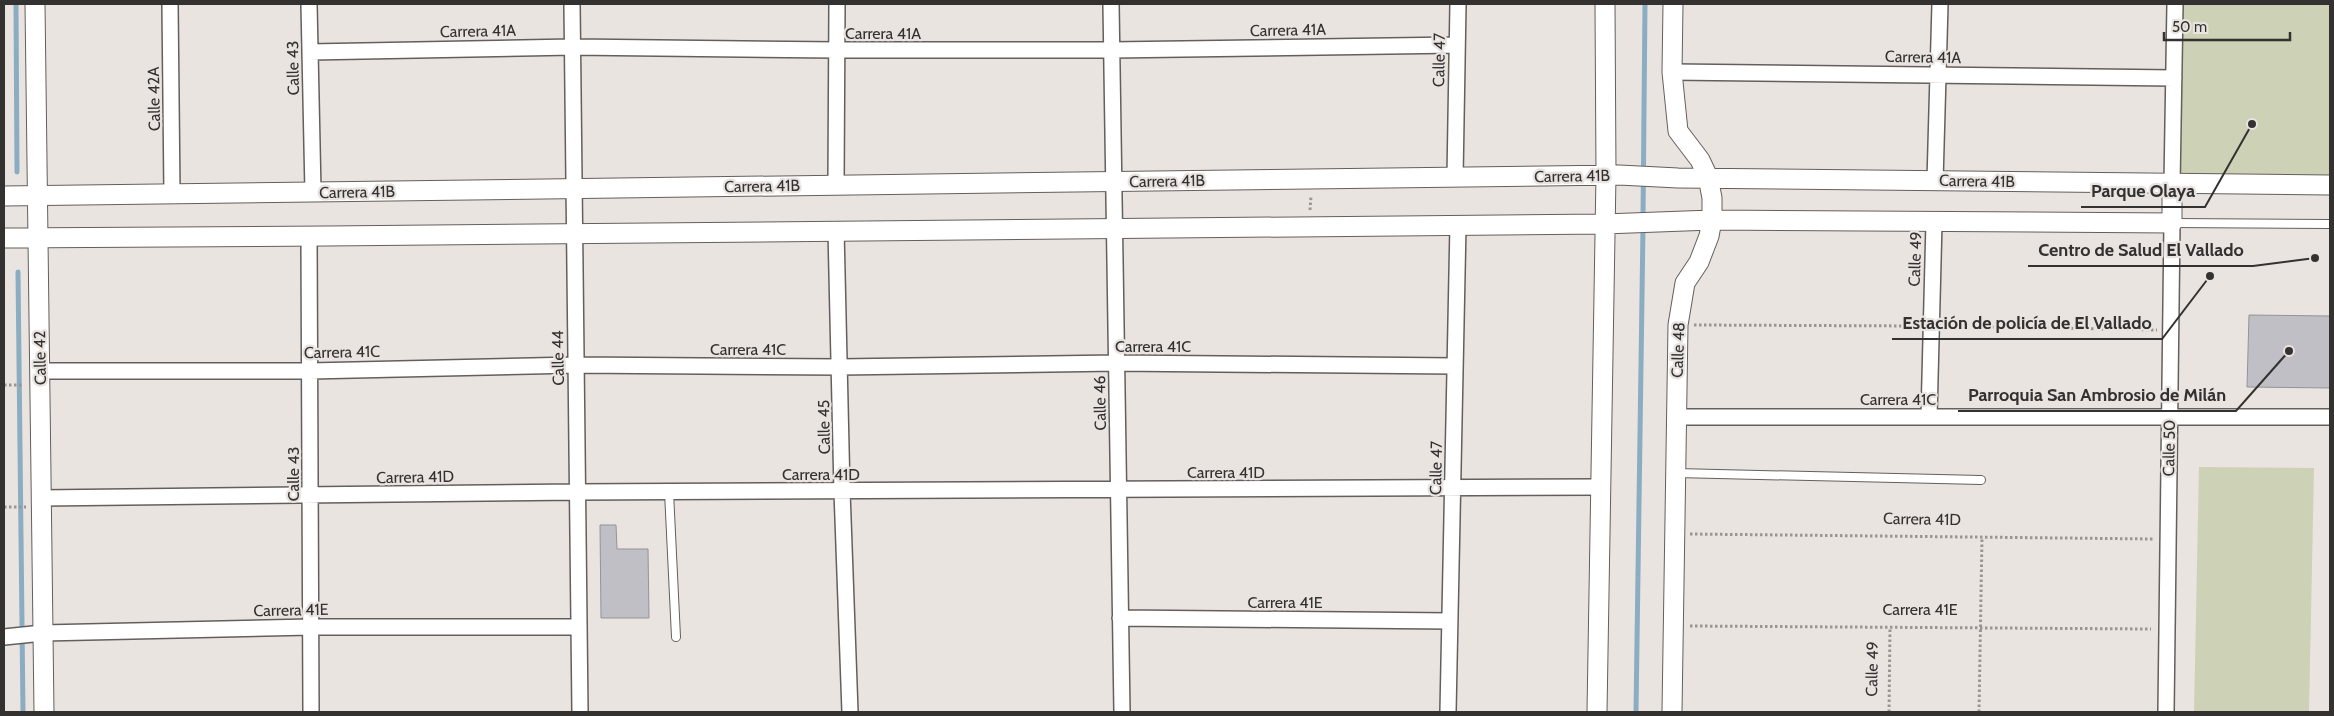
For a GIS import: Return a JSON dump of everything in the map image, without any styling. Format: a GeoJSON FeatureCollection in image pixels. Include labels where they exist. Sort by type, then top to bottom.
{"type":"FeatureCollection","features":[{"type":"Feature","properties":{"kind":"street","name":"Calle 42"},"geometry":{"type":"LineString","coordinates":[[35,4],[38,237],[34,378],[38,634],[44,712]]}},
{"type":"Feature","properties":{"kind":"street","name":"Calle 42A"},"geometry":{"type":"LineString","coordinates":[[170,4],[172,194]]}},
{"type":"Feature","properties":{"kind":"street","name":"Calle 43"},"geometry":{"type":"LineString","coordinates":[[309,4],[313,192]]}},
{"type":"Feature","properties":{"kind":"street","name":"Calle 44"},"geometry":{"type":"LineString","coordinates":[[572,4],[580,712]]}},
{"type":"Feature","properties":{"kind":"street"},"geometry":{"type":"LineString","coordinates":[[836,185],[837,4]]}},
{"type":"Feature","properties":{"kind":"street","name":"Calle 46"},"geometry":{"type":"LineString","coordinates":[[1111,4],[1122,712]]}},
{"type":"Feature","properties":{"kind":"street","name":"Calle 47"},"geometry":{"type":"LineString","coordinates":[[1455,177],[1458,4]]}},
{"type":"Feature","properties":{"kind":"street"},"geometry":{"type":"LineString","coordinates":[[1596,712],[1604,224],[1615,175],[1604,4]]}},
{"type":"Feature","properties":{"kind":"street","name":"Calle 48"},"geometry":{"type":"LineString","coordinates":[[1672,712],[1678,324],[1685,283],[1699,262],[1709,236],[1712,220],[1708,177],[1693,148],[1678,131],[1672,72],[1673,4]]}},
{"type":"Feature","properties":{"kind":"street"},"geometry":{"type":"LineString","coordinates":[[1935,181],[1940,4]]}},
{"type":"Feature","properties":{"kind":"street","name":"Calle 50"},"geometry":{"type":"LineString","coordinates":[[2166,712],[2175,4]]}},
{"type":"Feature","properties":{"kind":"street","name":"Carrera 41A"},"geometry":{"type":"LineString","coordinates":[[310,52],[573,47],[837,50],[1112,50],[1457,45]]}},
{"type":"Feature","properties":{"kind":"street","name":"Carrera 41A"},"geometry":{"type":"LineString","coordinates":[[1672,72],[2174,78]]}},
{"type":"Feature","properties":{"kind":"street","name":"Carrera 41B"},"geometry":{"type":"LineString","coordinates":[[4,196],[1615,175],[1678,178],[2330,185]]}},
{"type":"Feature","properties":{"kind":"street"},"geometry":{"type":"LineString","coordinates":[[4,238],[1604,224],[1712,220],[2172,223]]}},
{"type":"Feature","properties":{"kind":"street","name":"Calle 49"},"geometry":{"type":"LineString","coordinates":[[1929,417],[1934,222]]}},
{"type":"Feature","properties":{"kind":"street","name":"Calle 47"},"geometry":{"type":"LineString","coordinates":[[1448,712],[1458,225]]}},
{"type":"Feature","properties":{"kind":"street","name":"Calle 45"},"geometry":{"type":"LineString","coordinates":[[836,230],[842,492],[850,712]]}},
{"type":"Feature","properties":{"kind":"street","name":"Calle 43"},"geometry":{"type":"LineString","coordinates":[[309,236],[311,712]]}},
{"type":"Feature","properties":{"kind":"street","name":"Carrera 41C"},"geometry":{"type":"LineString","coordinates":[[34,378],[576,365],[840,367],[1117,363],[1455,366]]}},
{"type":"Feature","properties":{"kind":"street","name":"Carrera 41C"},"geometry":{"type":"LineString","coordinates":[[1677,417],[2330,417]]}},
{"type":"Feature","properties":{"kind":"street","name":"Carrera 41D"},"geometry":{"type":"LineString","coordinates":[[36,503],[578,492],[1118,489],[1453,490],[1600,487]]}},
{"type":"Feature","properties":{"kind":"street","name":"Carrera 41E"},"geometry":{"type":"LineString","coordinates":[[1120,618],[1450,621]]}},
{"type":"Feature","properties":{"kind":"street","name":"Carrera 41E"},"geometry":{"type":"LineString","coordinates":[[5,637],[38,634],[311,627],[579,627]]}},
{"type":"Feature","properties":{"kind":"lane"},"geometry":{"type":"LineString","coordinates":[[2172,223],[2330,224]]}},
{"type":"Feature","properties":{"kind":"lane"},"geometry":{"type":"LineString","coordinates":[[1676,473],[1981,480]]}},
{"type":"Feature","properties":{"kind":"lane"},"geometry":{"type":"LineString","coordinates":[[670,492],[676,637]]}},
{"type":"Feature","properties":{"kind":"path"},"geometry":{"type":"LineString","coordinates":[[1310,226],[1311,179]]}},
{"type":"Feature","properties":{"kind":"path"},"geometry":{"type":"LineString","coordinates":[[6,385],[34,378]]}},
{"type":"Feature","properties":{"kind":"path"},"geometry":{"type":"LineString","coordinates":[[4,507],[36,503]]}},
{"type":"Feature","properties":{"kind":"path","name":"Carrera 41D"},"geometry":{"type":"LineString","coordinates":[[1674,533],[2168,539]]}},
{"type":"Feature","properties":{"kind":"path"},"geometry":{"type":"LineString","coordinates":[[1979,712],[1982,537]]}},
{"type":"Feature","properties":{"kind":"path","name":"Carrera 41E"},"geometry":{"type":"LineString","coordinates":[[1673,626],[2167,629]]}},
{"type":"Feature","properties":{"kind":"path","name":"Calle 49"},"geometry":{"type":"LineString","coordinates":[[1889,712],[1890,627]]}},
{"type":"Feature","properties":{"kind":"green space"},"geometry":{"type":"Polygon","coordinates":[[[2175,4],[2330,4],[2330,185],[2172,184],[2175,4]]]}},
{"type":"Feature","properties":{"kind":"green space"},"geometry":{"type":"Polygon","coordinates":[[[2199,467],[2314,468],[2309,712],[2194,712],[2199,467]]]}},
{"type":"Feature","properties":{"kind":"building"},"geometry":{"type":"Polygon","coordinates":[[[2249,315],[2330,316],[2330,388],[2247,387],[2249,315]]]}},
{"type":"Feature","properties":{"kind":"building"},"geometry":{"type":"Polygon","coordinates":[[[600,525],[616,525],[617,549],[648,549],[649,618],[601,618],[600,525]]]}},
{"type":"Feature","properties":{"kind":"waterway"},"geometry":{"type":"LineString","coordinates":[[16,4],[17,172]]}},
{"type":"Feature","properties":{"kind":"waterway"},"geometry":{"type":"LineString","coordinates":[[1643,218],[1645,4]]}},
{"type":"Feature","properties":{"kind":"waterway"},"geometry":{"type":"LineString","coordinates":[[1636,712],[1643,227]]}},
{"type":"Feature","properties":{"kind":"waterway"},"geometry":{"type":"LineString","coordinates":[[18,272],[23,712]]}},
{"type":"Feature","properties":{"kind":"place","name":"Parque Olaya"},"geometry":{"type":"Point","coordinates":[2252,124]}},
{"type":"Feature","properties":{"kind":"place","name":"Centro de Salud El Vallado"},"geometry":{"type":"Point","coordinates":[2315,258]}},
{"type":"Feature","properties":{"kind":"place","name":"Estación de policía de El Vallado"},"geometry":{"type":"Point","coordinates":[2210,276]}},
{"type":"Feature","properties":{"kind":"place","name":"Parroquia San Ambrosio de Milán"},"geometry":{"type":"Point","coordinates":[2289,351]}}]}
